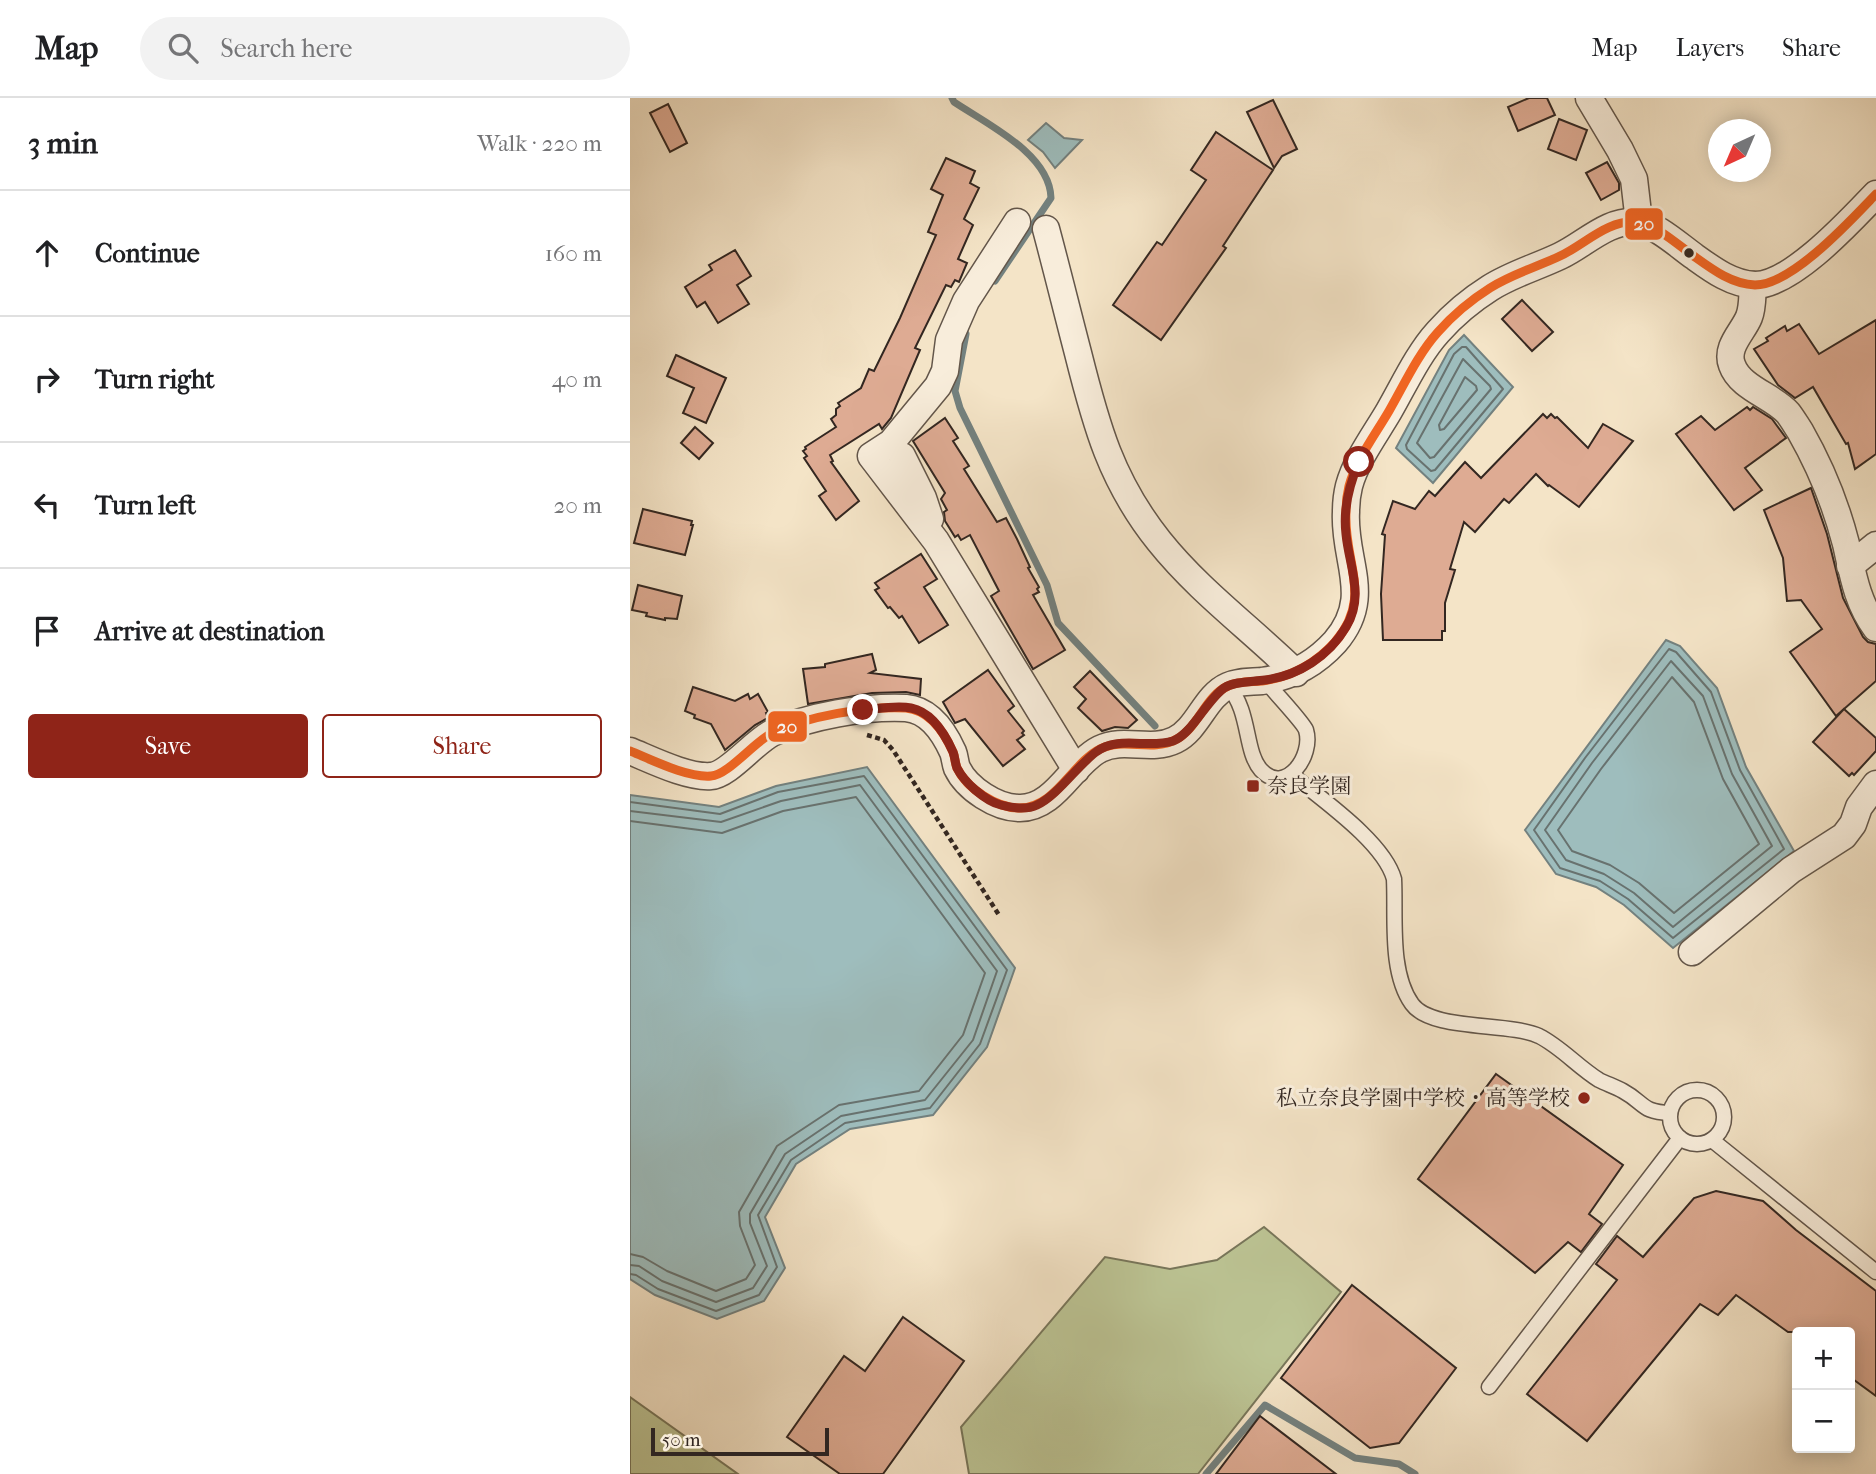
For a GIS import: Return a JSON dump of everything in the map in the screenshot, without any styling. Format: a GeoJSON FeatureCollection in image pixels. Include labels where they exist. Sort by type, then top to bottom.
{"type":"FeatureCollection","features":[{"type":"Feature","properties":{"kind":"street"},"geometry":{"type":"LineString","coordinates":[[1589,98],[1634,178],[1639,222]]}},
{"type":"Feature","properties":{"kind":"street"},"geometry":{"type":"LineString","coordinates":[[630,751],[707,777],[722,774],[741,755],[771,734],[814,719],[863,710],[911,708],[934,720],[953,753],[957,768],[966,780],[998,804],[1020,808],[1037,806],[1098,750],[1123,743],[1156,745],[1177,740],[1216,694],[1228,686],[1296,673],[1317,659],[1333,643],[1346,627],[1354,610],[1356,590],[1346,535],[1349,485],[1359,462],[1436,334],[1475,298],[1495,285],[1563,255],[1622,223],[1639,222],[1660,232],[1721,276],[1753,285],[1776,280],[1803,263],[1872,206]]}},
{"type":"Feature","properties":{"kind":"street"},"geometry":{"type":"LineString","coordinates":[[1017,222],[966,302],[949,340],[945,370],[938,386],[891,443],[871,456],[936,541],[1076,770]]}},
{"type":"Feature","properties":{"kind":"street"},"geometry":{"type":"LineString","coordinates":[[1046,229],[1096,424],[1122,488],[1160,542],[1192,578],[1216,603],[1257,635],[1296,673]]}},
{"type":"Feature","properties":{"kind":"street"},"geometry":{"type":"LineString","coordinates":[[1753,285],[1750,315],[1733,344],[1730,358],[1732,369],[1747,384],[1787,412],[1800,430],[1829,492],[1853,583],[1865,613],[1876,628]]}},
{"type":"Feature","properties":{"kind":"street"},"geometry":{"type":"LineString","coordinates":[[902,456],[923,498],[936,541]]}},
{"type":"Feature","properties":{"kind":"street"},"geometry":{"type":"LineString","coordinates":[[1850,566],[1876,545]]}},
{"type":"Feature","properties":{"kind":"street"},"geometry":{"type":"LineString","coordinates":[[1692,952],[1791,870],[1844,836],[1853,824],[1859,807],[1876,784]]}},
{"type":"Feature","properties":{"kind":"lane"},"geometry":{"type":"LineString","coordinates":[[1228,686],[1244,711],[1254,758],[1262,772],[1276,778],[1291,774],[1300,766],[1308,741],[1305,727],[1265,680]]}},
{"type":"Feature","properties":{"kind":"lane"},"geometry":{"type":"LineString","coordinates":[[1291,774],[1363,835],[1390,866],[1394,879],[1398,975],[1413,1007],[1446,1021],[1519,1030],[1537,1035],[1599,1080],[1625,1092],[1652,1113],[1670,1113]]}},
{"type":"Feature","properties":{"kind":"lane"},"geometry":{"type":"LineString","coordinates":[[1695,1089],[1713,1095],[1720,1101],[1723,1126],[1712,1140],[1696,1144],[1679,1138],[1674,1131],[1670,1113],[1673,1104],[1686,1092],[1695,1089]]}},
{"type":"Feature","properties":{"kind":"lane"},"geometry":{"type":"LineString","coordinates":[[1489,1387],[1679,1138]]}},
{"type":"Feature","properties":{"kind":"lane"},"geometry":{"type":"LineString","coordinates":[[1712,1140],[1876,1272]]}},
{"type":"Feature","properties":{"kind":"path"},"geometry":{"type":"LineString","coordinates":[[858,735],[884,740],[893,750],[999,915]]}},
{"type":"Feature","properties":{"kind":"green space"},"geometry":{"type":"Polygon","coordinates":[[[1264,1227],[1341,1292],[1198,1474],[969,1474],[961,1427],[1105,1257],[1170,1269],[1217,1260],[1264,1227]]]}},
{"type":"Feature","properties":{"kind":"green space"},"geometry":{"type":"Polygon","coordinates":[[[630,1397],[738,1474],[630,1474],[630,1397]]]}},
{"type":"Feature","properties":{"kind":"water"},"geometry":{"type":"Polygon","coordinates":[[[1046,123],[1064,138],[1082,140],[1055,168],[1043,152],[1028,140],[1046,123]]]}},
{"type":"Feature","properties":{"kind":"water"},"geometry":{"type":"Polygon","coordinates":[[[1464,335],[1513,387],[1433,483],[1396,448],[1449,350],[1464,335]]]}},
{"type":"Feature","properties":{"kind":"water"},"geometry":{"type":"Polygon","coordinates":[[[1666,640],[1680,646],[1717,688],[1746,767],[1794,851],[1673,948],[1624,905],[1596,887],[1556,874],[1525,830],[1666,640]]]}},
{"type":"Feature","properties":{"kind":"water"},"geometry":{"type":"Polygon","coordinates":[[[867,767],[1015,968],[987,1047],[933,1115],[850,1129],[796,1164],[765,1217],[785,1268],[764,1301],[717,1319],[655,1295],[630,1279],[630,795],[719,807],[776,786],[867,767]]]}},
{"type":"Feature","properties":{"kind":"building"},"geometry":{"type":"Polygon","coordinates":[[[1529,98],[1547,98],[1555,115],[1518,131],[1508,107],[1529,98]]]}},
{"type":"Feature","properties":{"kind":"building"},"geometry":{"type":"Polygon","coordinates":[[[1273,100],[1297,149],[1282,156],[1274,168],[1247,112],[1273,100]]]}},
{"type":"Feature","properties":{"kind":"building"},"geometry":{"type":"Polygon","coordinates":[[[668,104],[687,143],[670,152],[650,113],[668,104]]]}},
{"type":"Feature","properties":{"kind":"building"},"geometry":{"type":"Polygon","coordinates":[[[1559,119],[1587,130],[1576,160],[1548,149],[1559,119]]]}},
{"type":"Feature","properties":{"kind":"building"},"geometry":{"type":"Polygon","coordinates":[[[1216,132],[1273,170],[1223,246],[1226,248],[1161,340],[1113,305],[1157,242],[1162,245],[1206,180],[1191,170],[1216,132]]]}},
{"type":"Feature","properties":{"kind":"building"},"geometry":{"type":"Polygon","coordinates":[[[946,158],[975,171],[970,183],[979,188],[964,219],[973,225],[958,259],[967,263],[959,282],[955,280],[951,287],[946,285],[915,348],[920,350],[891,418],[882,429],[879,424],[830,455],[833,461],[831,462],[859,501],[836,520],[819,496],[826,491],[804,458],[807,456],[803,451],[836,427],[831,419],[840,406],[838,403],[861,388],[869,369],[874,371],[900,318],[936,235],[928,232],[943,195],[931,189],[946,158]]]}},
{"type":"Feature","properties":{"kind":"building"},"geometry":{"type":"Polygon","coordinates":[[[1607,162],[1619,183],[1619,190],[1601,200],[1586,173],[1607,162]]]}},
{"type":"Feature","properties":{"kind":"building"},"geometry":{"type":"Polygon","coordinates":[[[735,250],[751,276],[737,285],[749,304],[718,323],[705,302],[697,307],[685,287],[712,270],[709,265],[735,250]]]}},
{"type":"Feature","properties":{"kind":"building"},"geometry":{"type":"Polygon","coordinates":[[[1522,300],[1553,332],[1532,351],[1502,319],[1522,300]]]}},
{"type":"Feature","properties":{"kind":"building"},"geometry":{"type":"Polygon","coordinates":[[[1876,320],[1876,454],[1855,469],[1848,443],[1846,444],[1813,387],[1795,398],[1778,385],[1754,349],[1785,326],[1787,331],[1799,324],[1819,354],[1876,320]]]}},
{"type":"Feature","properties":{"kind":"building"},"geometry":{"type":"Polygon","coordinates":[[[676,355],[726,378],[706,423],[683,413],[694,388],[667,376],[676,355]]]}},
{"type":"Feature","properties":{"kind":"building"},"geometry":{"type":"Polygon","coordinates":[[[1747,407],[1750,410],[1753,407],[1772,419],[1786,438],[1745,468],[1762,490],[1734,510],[1676,434],[1701,416],[1715,430],[1747,407]]]}},
{"type":"Feature","properties":{"kind":"building"},"geometry":{"type":"Polygon","coordinates":[[[1543,414],[1547,418],[1551,414],[1557,417],[1588,448],[1603,424],[1633,441],[1579,507],[1548,486],[1536,474],[1509,503],[1504,499],[1475,532],[1464,522],[1450,569],[1455,570],[1445,603],[1445,631],[1442,631],[1442,640],[1383,640],[1381,594],[1385,535],[1382,534],[1393,501],[1415,509],[1429,491],[1435,496],[1465,462],[1481,478],[1543,414]]]}},
{"type":"Feature","properties":{"kind":"building"},"geometry":{"type":"Polygon","coordinates":[[[945,418],[958,438],[953,441],[969,466],[964,469],[997,522],[1006,518],[1017,539],[1039,587],[1039,592],[1033,595],[1065,650],[1033,669],[991,596],[999,591],[970,535],[961,540],[958,535],[955,537],[945,521],[944,512],[947,510],[941,499],[945,493],[913,441],[945,418]]]}},
{"type":"Feature","properties":{"kind":"building"},"geometry":{"type":"Polygon","coordinates":[[[695,427],[713,443],[699,459],[681,443],[695,427]]]}},
{"type":"Feature","properties":{"kind":"building"},"geometry":{"type":"Polygon","coordinates":[[[1811,488],[1827,534],[1843,598],[1863,637],[1876,644],[1876,681],[1836,716],[1790,652],[1822,629],[1801,600],[1787,601],[1783,558],[1764,510],[1811,488]]]}},
{"type":"Feature","properties":{"kind":"building"},"geometry":{"type":"Polygon","coordinates":[[[643,509],[692,521],[685,555],[634,543],[643,509]]]}},
{"type":"Feature","properties":{"kind":"building"},"geometry":{"type":"Polygon","coordinates":[[[921,554],[937,579],[924,587],[948,625],[919,643],[902,616],[899,618],[888,608],[875,590],[879,588],[875,583],[921,554]]]}},
{"type":"Feature","properties":{"kind":"building"},"geometry":{"type":"Polygon","coordinates":[[[638,585],[682,596],[677,619],[665,620],[632,610],[638,585]]]}},
{"type":"Feature","properties":{"kind":"building"},"geometry":{"type":"Polygon","coordinates":[[[872,654],[876,670],[870,673],[921,679],[920,695],[906,692],[872,693],[808,704],[803,669],[825,667],[825,664],[872,654]]]}},
{"type":"Feature","properties":{"kind":"building"},"geometry":{"type":"Polygon","coordinates":[[[988,670],[1014,706],[1008,711],[1024,731],[1024,735],[1017,740],[1025,749],[1003,766],[965,719],[955,723],[943,702],[988,670]]]}},
{"type":"Feature","properties":{"kind":"building"},"geometry":{"type":"Polygon","coordinates":[[[1090,671],[1137,720],[1128,728],[1115,727],[1102,731],[1078,708],[1086,699],[1074,687],[1090,671]]]}},
{"type":"Feature","properties":{"kind":"building"},"geometry":{"type":"Polygon","coordinates":[[[693,687],[735,701],[748,694],[750,699],[758,694],[768,712],[768,718],[755,725],[725,750],[711,724],[694,718],[695,715],[685,711],[693,687]]]}},
{"type":"Feature","properties":{"kind":"building"},"geometry":{"type":"Polygon","coordinates":[[[1844,709],[1876,738],[1876,751],[1854,775],[1852,773],[1849,776],[1813,742],[1844,709]]]}},
{"type":"Feature","properties":{"kind":"building"},"geometry":{"type":"Polygon","coordinates":[[[1496,1074],[1623,1165],[1589,1214],[1602,1224],[1581,1252],[1568,1242],[1535,1273],[1418,1179],[1496,1074]]]}},
{"type":"Feature","properties":{"kind":"building"},"geometry":{"type":"Polygon","coordinates":[[[1716,1191],[1763,1201],[1796,1230],[1876,1291],[1876,1396],[1855,1381],[1855,1327],[1792,1327],[1792,1332],[1788,1332],[1736,1295],[1718,1315],[1700,1304],[1587,1441],[1527,1394],[1617,1280],[1596,1264],[1617,1236],[1643,1257],[1694,1198],[1716,1191]]]}},
{"type":"Feature","properties":{"kind":"building"},"geometry":{"type":"Polygon","coordinates":[[[1352,1285],[1456,1368],[1399,1443],[1370,1448],[1281,1378],[1352,1285]]]}},
{"type":"Feature","properties":{"kind":"building"},"geometry":{"type":"Polygon","coordinates":[[[903,1317],[964,1361],[883,1474],[840,1474],[787,1437],[844,1356],[865,1371],[903,1317]]]}},
{"type":"Feature","properties":{"kind":"building"},"geometry":{"type":"Polygon","coordinates":[[[1260,1416],[1336,1474],[1216,1474],[1260,1416]]]}},
{"type":"Feature","properties":{"kind":"waterway"},"geometry":{"type":"LineString","coordinates":[[952,98],[1029,154],[1048,182],[1051,198],[995,281]]}},
{"type":"Feature","properties":{"kind":"waterway"},"geometry":{"type":"LineString","coordinates":[[966,334],[955,391],[960,408],[1047,585],[1058,623],[1155,726]]}},
{"type":"Feature","properties":{"kind":"waterway"},"geometry":{"type":"LineString","coordinates":[[1206,1474],[1265,1405],[1355,1458],[1399,1464],[1415,1474]]}},
{"type":"Feature","properties":{"kind":"transit line","name":"20"},"geometry":{"type":"LineString","coordinates":[[630,751],[681,771],[711,776],[733,765],[765,738],[786,727],[837,713],[906,708],[922,713],[935,723],[954,754],[957,768],[975,790],[1001,805],[1019,808],[1032,806],[1053,793],[1100,749],[1118,744],[1157,745],[1175,740],[1190,728],[1213,697],[1228,686],[1293,673],[1311,663],[1335,642],[1347,626],[1355,594],[1346,530],[1347,499],[1352,476],[1424,350],[1438,332],[1476,298],[1507,279],[1569,251],[1616,224],[1626,222],[1652,227],[1723,276],[1747,284],[1770,282],[1803,263],[1820,249],[1876,194]]}},
{"type":"Feature","properties":{"kind":"place","name":"奈良学園"},"geometry":{"type":"Point","coordinates":[1253,786]}},
{"type":"Feature","properties":{"kind":"place","name":"私立奈良学園中学校・高等学校"},"geometry":{"type":"Point","coordinates":[1584,1098]}},
{"type":"Feature","properties":{"kind":"route"},"geometry":{"type":"LineString","coordinates":[[863,710],[911,708],[934,720],[953,753],[957,768],[966,780],[998,804],[1020,808],[1037,806],[1098,750],[1123,743],[1156,745],[1177,740],[1216,694],[1228,686],[1243,682],[1276,679],[1296,673],[1317,659],[1346,627],[1354,610],[1356,590],[1346,535],[1346,510],[1349,485],[1359,462]]}}]}
